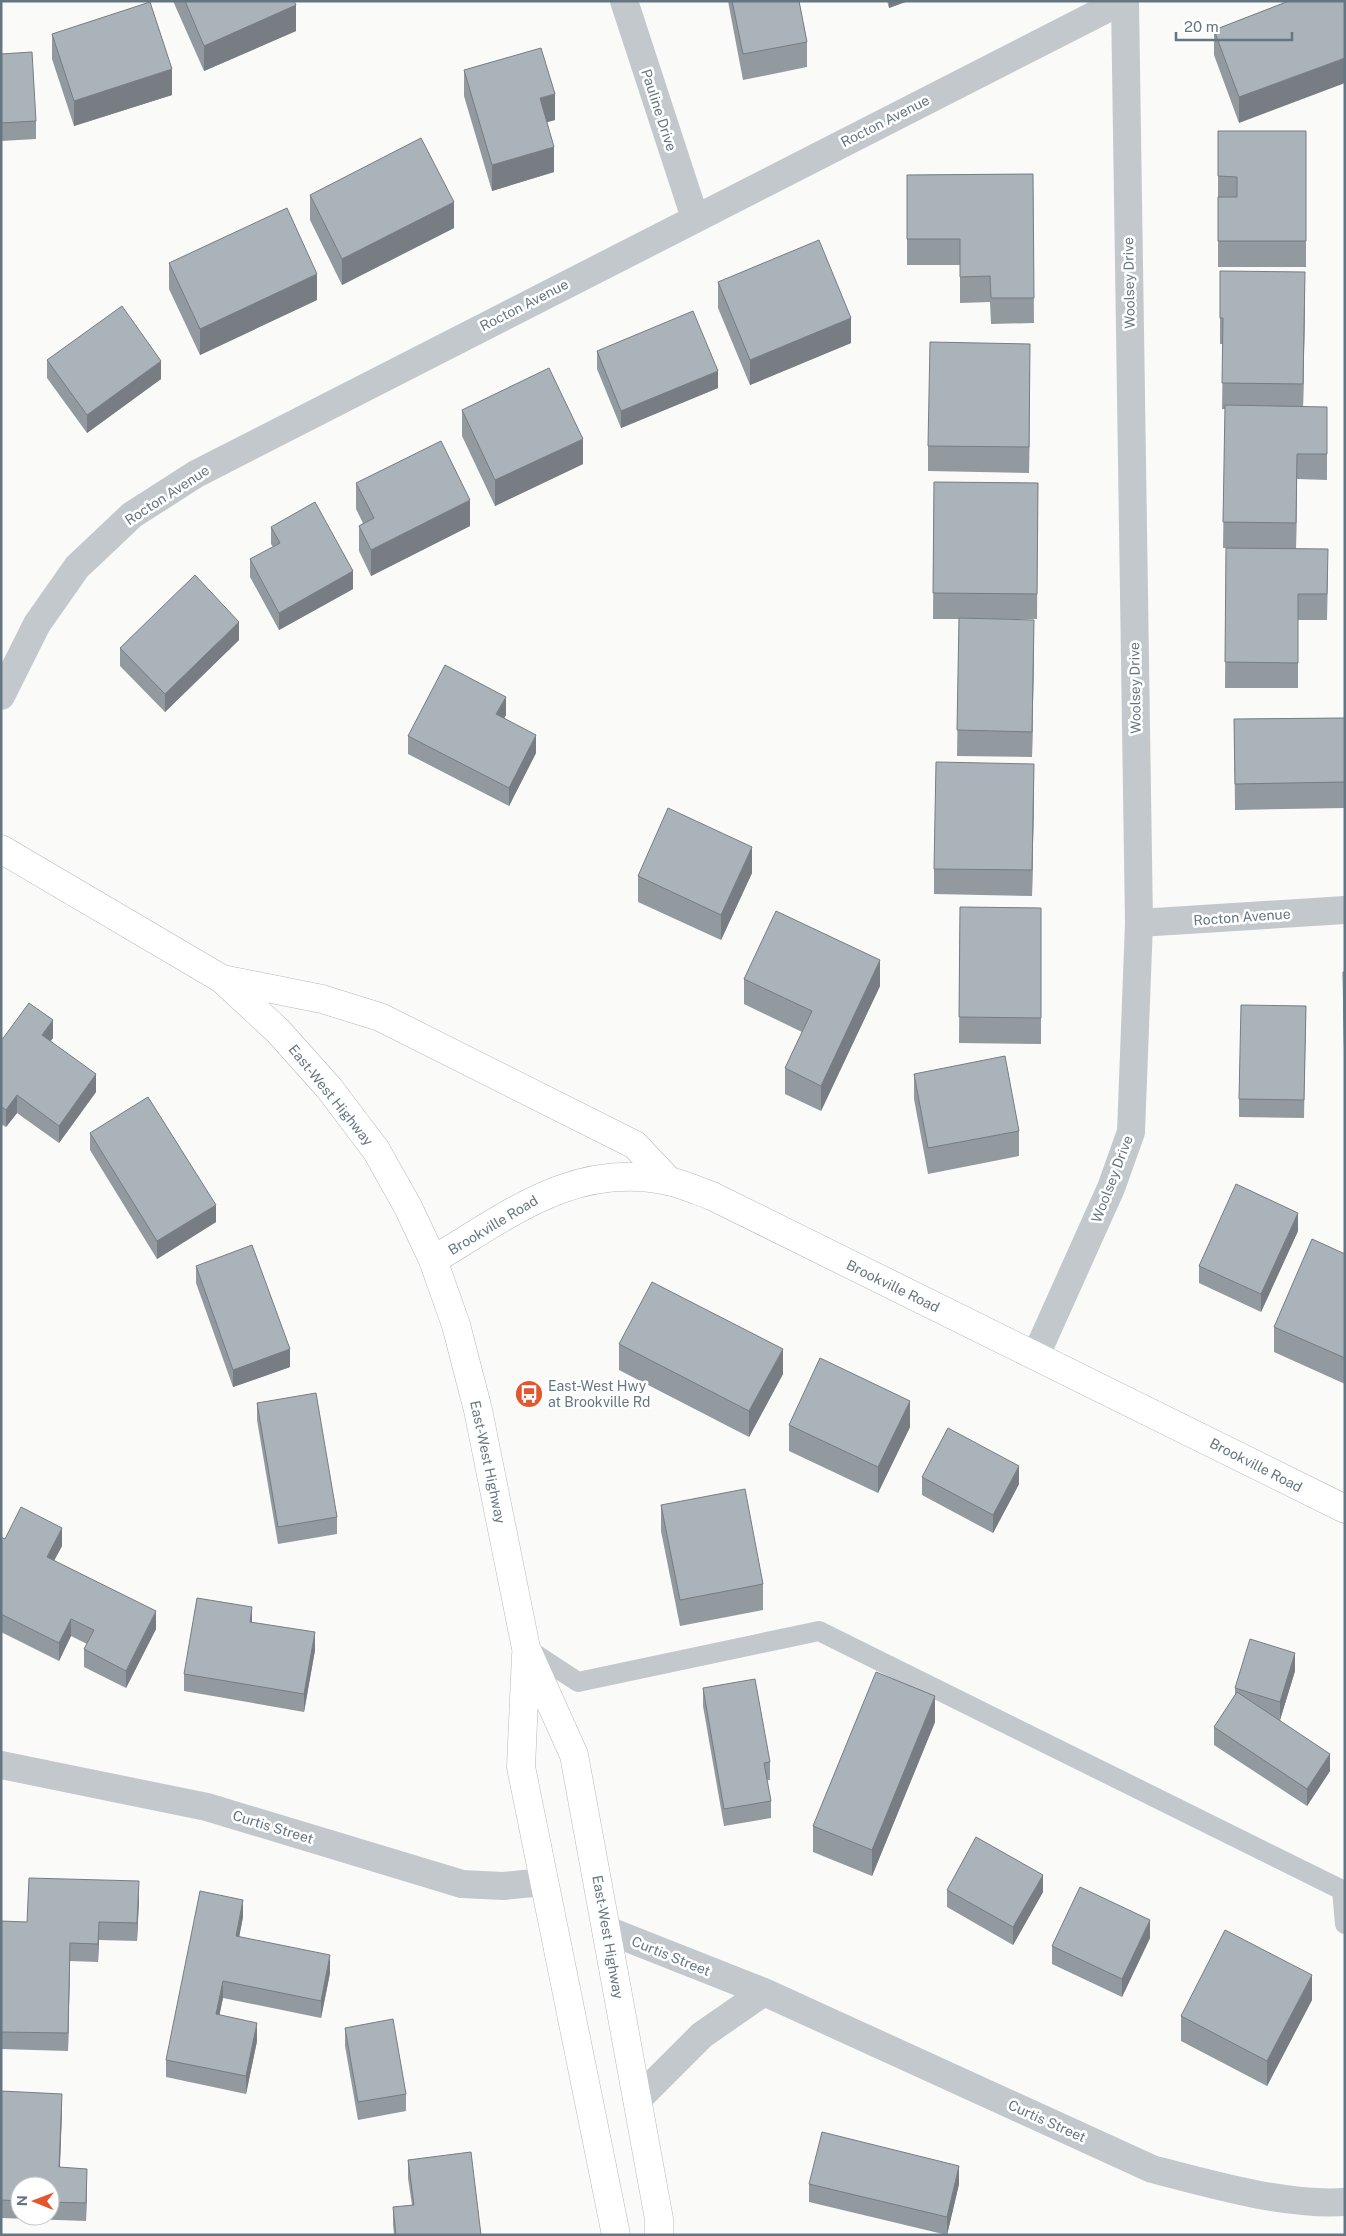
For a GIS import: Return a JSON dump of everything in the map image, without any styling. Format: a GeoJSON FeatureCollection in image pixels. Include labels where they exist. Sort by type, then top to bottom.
{"type":"FeatureCollection","features":[{"type":"Feature","properties":{"kind":"main road","name":"East-West Highway"},"geometry":{"type":"LineString","coordinates":[[1,849],[222,979],[278,1030],[335,1096],[376,1150],[408,1207],[433,1260],[456,1326],[478,1410],[526,1648],[574,1756],[659,2218],[659,2235]]}},
{"type":"Feature","properties":{"kind":"main road"},"geometry":{"type":"LineString","coordinates":[[222,979],[322,999],[380,1017],[635,1145],[669,1181]]}},
{"type":"Feature","properties":{"kind":"main road","name":"Brookville Road"},"geometry":{"type":"LineString","coordinates":[[433,1260],[542,1195],[579,1182],[622,1176],[669,1181],[712,1196],[836,1259],[1036,1355],[1345,1509]]}},
{"type":"Feature","properties":{"kind":"main road","name":"East-West Highway"},"geometry":{"type":"LineString","coordinates":[[526,1648],[521,1767],[616,2235]]}},
{"type":"Feature","properties":{"kind":"street","name":"Pauline Drive"},"geometry":{"type":"LineString","coordinates":[[624,1],[695,218]]}},
{"type":"Feature","properties":{"kind":"street","name":"Rocton Avenue"},"geometry":{"type":"LineString","coordinates":[[1,696],[37,624],[77,567],[132,515],[196,474],[1123,1]]}},
{"type":"Feature","properties":{"kind":"street","name":"Woolsey Drive"},"geometry":{"type":"LineString","coordinates":[[1036,1355],[1111,1188],[1131,1132],[1139,924],[1123,1]]}},
{"type":"Feature","properties":{"kind":"street","name":"Rocton Avenue"},"geometry":{"type":"LineString","coordinates":[[1139,924],[1345,910]]}},
{"type":"Feature","properties":{"kind":"street","name":"Curtis Street"},"geometry":{"type":"LineString","coordinates":[[1,1764],[207,1807],[462,1884],[503,1886],[544,1882]]}},
{"type":"Feature","properties":{"kind":"street","name":"Curtis Street"},"geometry":{"type":"LineString","coordinates":[[607,1930],[764,1992],[1152,2169],[1228,2188],[1288,2198],[1345,2202]]}},
{"type":"Feature","properties":{"kind":"street"},"geometry":{"type":"LineString","coordinates":[[637,2100],[702,2035],[764,1992]]}},
{"type":"Feature","properties":{"kind":"lane"},"geometry":{"type":"LineString","coordinates":[[526,1648],[578,1682],[819,1631],[1342,1890],[1345,1924]]}},
{"type":"Feature","properties":{"kind":"building"},"geometry":{"type":"Polygon","coordinates":[[[185,1],[294,1],[296,5],[204,46],[185,1]]]}},
{"type":"Feature","properties":{"kind":"building"},"geometry":{"type":"Polygon","coordinates":[[[732,1],[799,1],[807,42],[743,54],[732,1]]]}},
{"type":"Feature","properties":{"kind":"building"},"geometry":{"type":"Polygon","coordinates":[[[1289,1],[1345,1],[1345,58],[1239,97],[1214,30],[1289,1]]]}},
{"type":"Feature","properties":{"kind":"building"},"geometry":{"type":"Polygon","coordinates":[[[150,2],[172,69],[74,101],[52,34],[150,2]]]}},
{"type":"Feature","properties":{"kind":"building"},"geometry":{"type":"Polygon","coordinates":[[[541,48],[555,94],[540,98],[554,147],[492,165],[464,70],[541,48]]]}},
{"type":"Feature","properties":{"kind":"building"},"geometry":{"type":"Polygon","coordinates":[[[32,52],[36,121],[1,123],[1,54],[32,52]]]}},
{"type":"Feature","properties":{"kind":"building"},"geometry":{"type":"Polygon","coordinates":[[[1218,131],[1306,131],[1306,241],[1218,241],[1218,197],[1237,197],[1237,177],[1218,176],[1218,131]]]}},
{"type":"Feature","properties":{"kind":"building"},"geometry":{"type":"Polygon","coordinates":[[[421,138],[454,202],[342,259],[310,195],[421,138]]]}},
{"type":"Feature","properties":{"kind":"building"},"geometry":{"type":"Polygon","coordinates":[[[1033,174],[1034,298],[991,298],[990,276],[960,277],[960,239],[907,239],[907,175],[1033,174]]]}},
{"type":"Feature","properties":{"kind":"building"},"geometry":{"type":"Polygon","coordinates":[[[287,208],[317,274],[200,329],[169,263],[287,208]]]}},
{"type":"Feature","properties":{"kind":"building"},"geometry":{"type":"Polygon","coordinates":[[[819,240],[851,318],[750,360],[718,282],[819,240]]]}},
{"type":"Feature","properties":{"kind":"building"},"geometry":{"type":"Polygon","coordinates":[[[1220,271],[1305,272],[1303,384],[1222,383],[1223,318],[1220,318],[1220,271]]]}},
{"type":"Feature","properties":{"kind":"building"},"geometry":{"type":"Polygon","coordinates":[[[122,306],[161,361],[87,415],[47,360],[122,306]]]}},
{"type":"Feature","properties":{"kind":"building"},"geometry":{"type":"Polygon","coordinates":[[[693,311],[718,371],[621,411],[597,351],[693,311]]]}},
{"type":"Feature","properties":{"kind":"building"},"geometry":{"type":"Polygon","coordinates":[[[930,342],[1030,344],[1029,447],[928,446],[930,342]]]}},
{"type":"Feature","properties":{"kind":"building"},"geometry":{"type":"Polygon","coordinates":[[[549,368],[583,439],[495,480],[462,410],[549,368]]]}},
{"type":"Feature","properties":{"kind":"building"},"geometry":{"type":"Polygon","coordinates":[[[1225,405],[1327,407],[1327,454],[1297,454],[1296,523],[1223,522],[1225,405]]]}},
{"type":"Feature","properties":{"kind":"building"},"geometry":{"type":"Polygon","coordinates":[[[441,441],[470,500],[371,550],[359,526],[374,518],[356,483],[441,441]]]}},
{"type":"Feature","properties":{"kind":"building"},"geometry":{"type":"Polygon","coordinates":[[[934,482],[1038,483],[1037,594],[933,593],[934,482]]]}},
{"type":"Feature","properties":{"kind":"building"},"geometry":{"type":"Polygon","coordinates":[[[315,502],[353,571],[279,613],[250,559],[280,543],[271,527],[315,502]]]}},
{"type":"Feature","properties":{"kind":"building"},"geometry":{"type":"Polygon","coordinates":[[[1226,548],[1328,549],[1327,594],[1298,594],[1298,663],[1225,662],[1226,548]]]}},
{"type":"Feature","properties":{"kind":"building"},"geometry":{"type":"Polygon","coordinates":[[[195,575],[239,622],[165,694],[120,648],[195,575]]]}},
{"type":"Feature","properties":{"kind":"building"},"geometry":{"type":"Polygon","coordinates":[[[959,618],[1034,620],[1032,732],[957,730],[959,618]]]}},
{"type":"Feature","properties":{"kind":"building"},"geometry":{"type":"Polygon","coordinates":[[[445,665],[506,697],[496,714],[536,735],[509,788],[408,736],[445,665]]]}},
{"type":"Feature","properties":{"kind":"building"},"geometry":{"type":"Polygon","coordinates":[[[1345,718],[1345,782],[1235,784],[1234,719],[1345,718]]]}},
{"type":"Feature","properties":{"kind":"building"},"geometry":{"type":"Polygon","coordinates":[[[936,762],[1034,764],[1032,870],[934,869],[936,762]]]}},
{"type":"Feature","properties":{"kind":"building"},"geometry":{"type":"Polygon","coordinates":[[[668,808],[752,847],[721,915],[638,876],[668,808]]]}},
{"type":"Feature","properties":{"kind":"building"},"geometry":{"type":"Polygon","coordinates":[[[960,907],[1041,908],[1041,1018],[959,1017],[960,907]]]}},
{"type":"Feature","properties":{"kind":"building"},"geometry":{"type":"Polygon","coordinates":[[[776,911],[880,960],[821,1086],[785,1068],[812,1011],[744,979],[776,911]]]}},
{"type":"Feature","properties":{"kind":"building"},"geometry":{"type":"Polygon","coordinates":[[[1343,972],[1345,972],[1345,1076],[1343,972]]]}},
{"type":"Feature","properties":{"kind":"building"},"geometry":{"type":"Polygon","coordinates":[[[29,1003],[53,1020],[42,1035],[96,1074],[59,1126],[17,1095],[6,1110],[1,1106],[1,1041],[29,1003]]]}},
{"type":"Feature","properties":{"kind":"building"},"geometry":{"type":"Polygon","coordinates":[[[1241,1005],[1306,1006],[1304,1100],[1239,1099],[1241,1005]]]}},
{"type":"Feature","properties":{"kind":"building"},"geometry":{"type":"Polygon","coordinates":[[[1005,1056],[1019,1131],[928,1148],[914,1074],[1005,1056]]]}},
{"type":"Feature","properties":{"kind":"building"},"geometry":{"type":"Polygon","coordinates":[[[148,1097],[216,1205],[157,1241],[90,1133],[148,1097]]]}},
{"type":"Feature","properties":{"kind":"building"},"geometry":{"type":"Polygon","coordinates":[[[1236,1184],[1298,1213],[1261,1294],[1199,1266],[1236,1184]]]}},
{"type":"Feature","properties":{"kind":"building"},"geometry":{"type":"Polygon","coordinates":[[[1312,1239],[1345,1254],[1345,1358],[1274,1327],[1312,1239]]]}},
{"type":"Feature","properties":{"kind":"building"},"geometry":{"type":"Polygon","coordinates":[[[252,1245],[290,1349],[233,1370],[196,1266],[252,1245]]]}},
{"type":"Feature","properties":{"kind":"building"},"geometry":{"type":"Polygon","coordinates":[[[652,1282],[783,1349],[749,1411],[619,1344],[652,1282]]]}},
{"type":"Feature","properties":{"kind":"building"},"geometry":{"type":"Polygon","coordinates":[[[820,1358],[910,1401],[878,1467],[789,1425],[820,1358]]]}},
{"type":"Feature","properties":{"kind":"building"},"geometry":{"type":"Polygon","coordinates":[[[316,1393],[337,1517],[278,1527],[257,1403],[316,1393]]]}},
{"type":"Feature","properties":{"kind":"building"},"geometry":{"type":"Polygon","coordinates":[[[948,1428],[1019,1466],[993,1515],[922,1477],[948,1428]]]}},
{"type":"Feature","properties":{"kind":"building"},"geometry":{"type":"Polygon","coordinates":[[[745,1489],[763,1584],[680,1600],[661,1505],[745,1489]]]}},
{"type":"Feature","properties":{"kind":"building"},"geometry":{"type":"Polygon","coordinates":[[[21,1507],[62,1528],[47,1557],[156,1611],[126,1671],[84,1649],[94,1630],[71,1619],[59,1643],[1,1614],[1,1537],[5,1539],[21,1507]]]}},
{"type":"Feature","properties":{"kind":"building"},"geometry":{"type":"Polygon","coordinates":[[[197,1598],[252,1607],[250,1622],[315,1632],[304,1694],[184,1674],[197,1598]]]}},
{"type":"Feature","properties":{"kind":"building"},"geometry":{"type":"Polygon","coordinates":[[[1250,1639],[1295,1653],[1280,1702],[1235,1688],[1250,1639]]]}},
{"type":"Feature","properties":{"kind":"building"},"geometry":{"type":"Polygon","coordinates":[[[876,1672],[935,1696],[872,1850],[813,1826],[876,1672]]]}},
{"type":"Feature","properties":{"kind":"building"},"geometry":{"type":"Polygon","coordinates":[[[755,1679],[770,1762],[764,1763],[771,1801],[724,1809],[703,1688],[755,1679]]]}},
{"type":"Feature","properties":{"kind":"building"},"geometry":{"type":"Polygon","coordinates":[[[1237,1692],[1330,1754],[1307,1789],[1214,1727],[1237,1692]]]}},
{"type":"Feature","properties":{"kind":"building"},"geometry":{"type":"Polygon","coordinates":[[[976,1837],[1043,1875],[1013,1927],[947,1890],[976,1837]]]}},
{"type":"Feature","properties":{"kind":"building"},"geometry":{"type":"Polygon","coordinates":[[[29,1878],[139,1881],[137,1923],[99,1922],[98,1944],[70,1943],[68,2033],[1,2032],[1,1921],[27,1922],[29,1878]]]}},
{"type":"Feature","properties":{"kind":"building"},"geometry":{"type":"Polygon","coordinates":[[[1080,1887],[1150,1920],[1122,1979],[1052,1946],[1080,1887]]]}},
{"type":"Feature","properties":{"kind":"building"},"geometry":{"type":"Polygon","coordinates":[[[200,1891],[243,1900],[236,1936],[330,1955],[321,2001],[223,1981],[216,2014],[257,2023],[246,2076],[166,2060],[200,1891]]]}},
{"type":"Feature","properties":{"kind":"building"},"geometry":{"type":"Polygon","coordinates":[[[1225,1930],[1312,1975],[1267,2061],[1181,2016],[1225,1930]]]}},
{"type":"Feature","properties":{"kind":"building"},"geometry":{"type":"Polygon","coordinates":[[[393,2019],[406,2094],[358,2102],[345,2028],[393,2019]]]}},
{"type":"Feature","properties":{"kind":"building"},"geometry":{"type":"Polygon","coordinates":[[[1,2091],[62,2094],[59,2167],[87,2169],[86,2203],[60,2202],[60,2176],[10,2176],[10,2200],[1,2200],[1,2091]]]}},
{"type":"Feature","properties":{"kind":"building"},"geometry":{"type":"Polygon","coordinates":[[[822,2132],[959,2166],[947,2217],[809,2184],[822,2132]]]}},
{"type":"Feature","properties":{"kind":"building"},"geometry":{"type":"Polygon","coordinates":[[[471,2152],[481,2235],[396,2235],[393,2207],[414,2205],[408,2160],[471,2152]]]}},
{"type":"Feature","properties":{"kind":"place","name":"East-West Hwy at Brookville Rd"},"geometry":{"type":"Point","coordinates":[529,1394]}}]}
